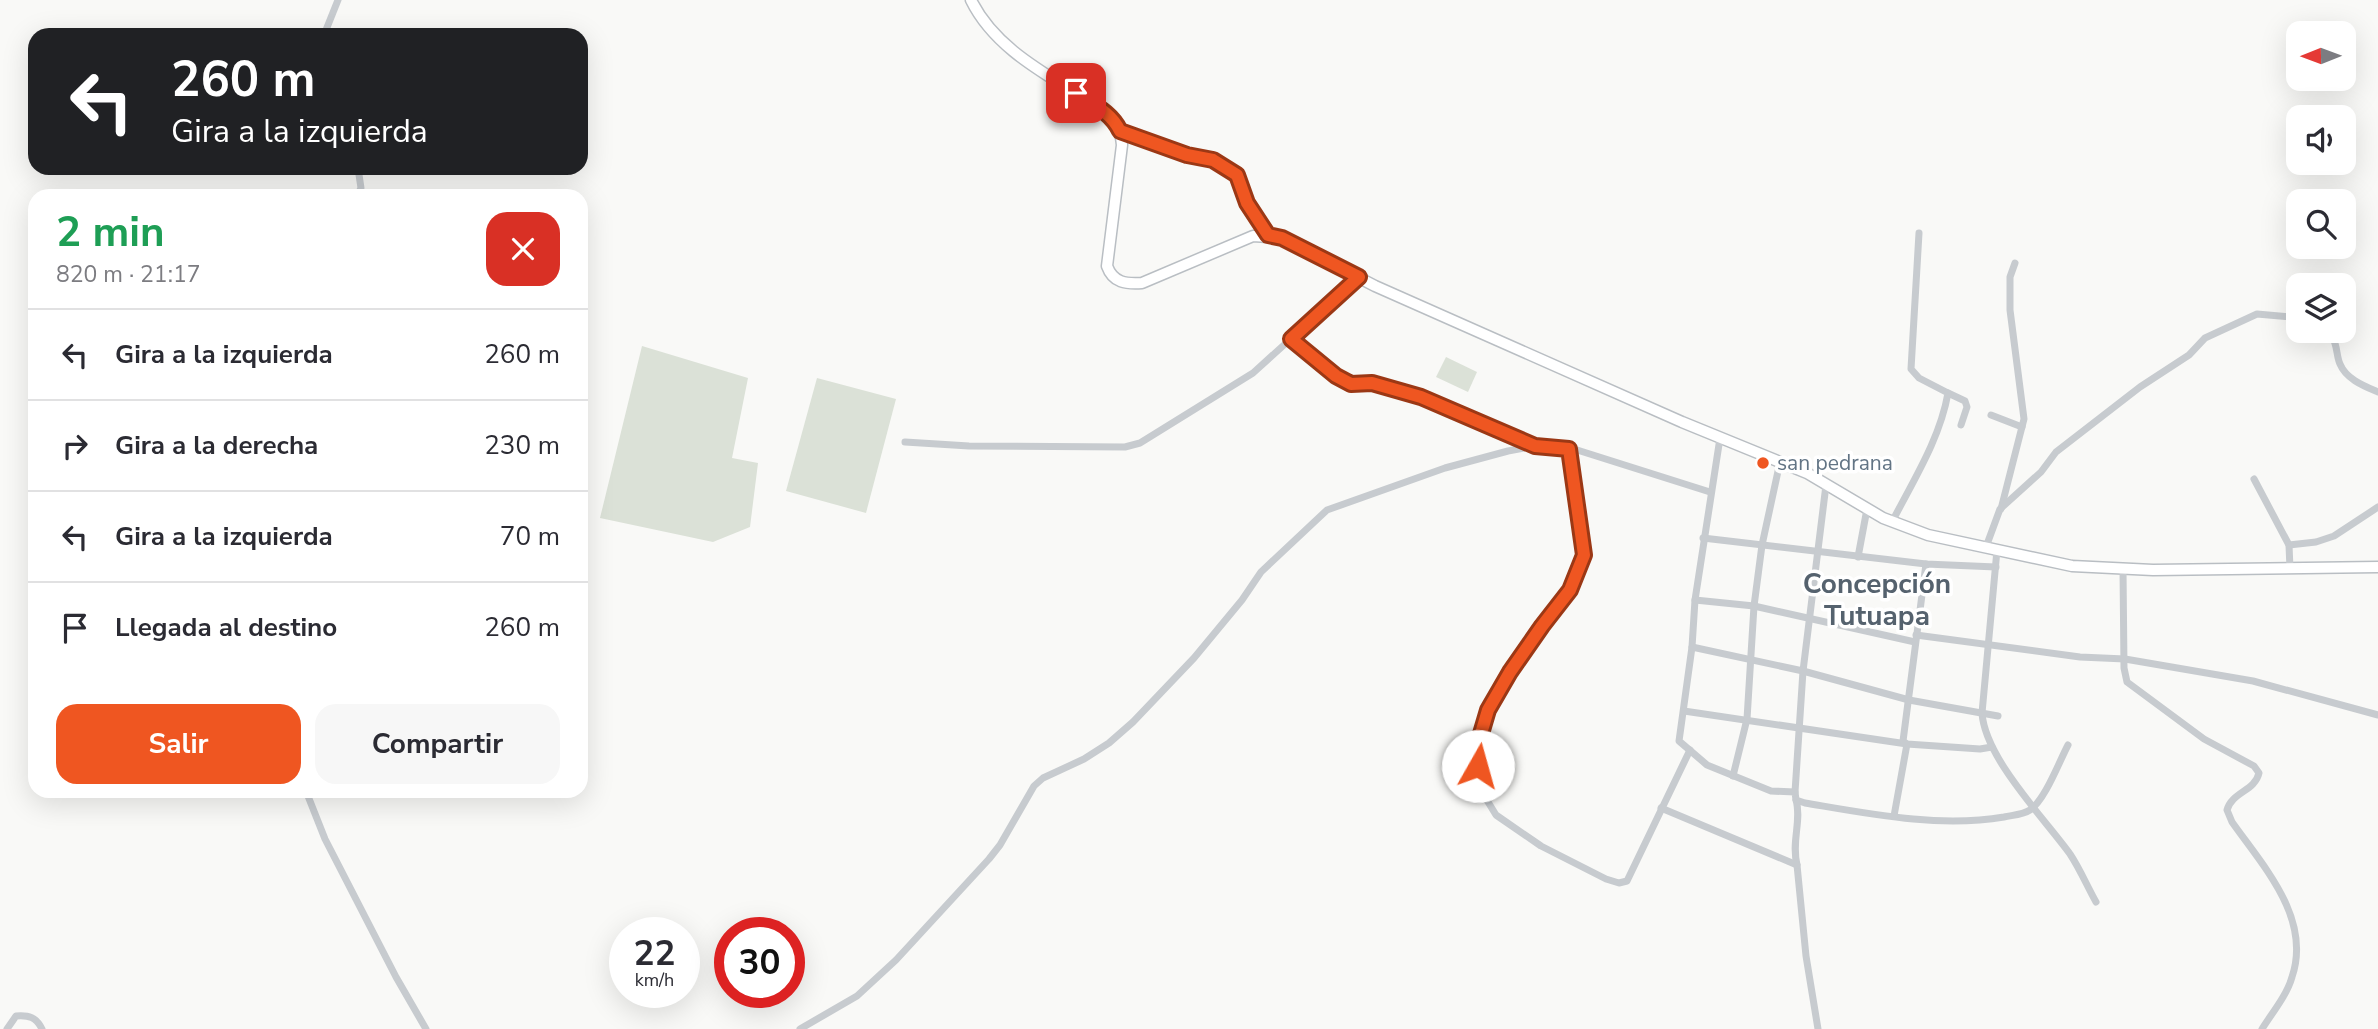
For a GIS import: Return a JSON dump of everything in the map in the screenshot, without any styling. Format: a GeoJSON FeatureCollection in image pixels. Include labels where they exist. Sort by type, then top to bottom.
{"type":"FeatureCollection","features":[{"type":"Feature","properties":{"kind":"street"},"geometry":{"type":"LineString","coordinates":[[327,28],[338,0]]}},
{"type":"Feature","properties":{"kind":"street"},"geometry":{"type":"LineString","coordinates":[[971,0],[999,37],[1021,60],[1115,121],[1122,145],[1107,267],[1110,276],[1118,281],[1142,283],[1253,236],[1282,238],[1359,277],[1720,438],[1807,473],[1892,522],[1928,535],[2072,566],[2123,569],[2378,567]]}},
{"type":"Feature","properties":{"kind":"street"},"geometry":{"type":"LineString","coordinates":[[1120,131],[1187,155],[1213,160],[1237,175],[1247,203],[1268,235]]}},
{"type":"Feature","properties":{"kind":"street"},"geometry":{"type":"LineString","coordinates":[[1919,233],[1911,369],[1919,378],[1965,401],[1967,407],[1961,425]]}},
{"type":"Feature","properties":{"kind":"street"},"geometry":{"type":"LineString","coordinates":[[1986,547],[2000,509],[2024,419],[2010,310],[2010,277],[2015,263]]}},
{"type":"Feature","properties":{"kind":"street"},"geometry":{"type":"LineString","coordinates":[[905,442],[969,446],[1125,447],[1140,443],[1238,384],[1359,277]]}},
{"type":"Feature","properties":{"kind":"street"},"geometry":{"type":"LineString","coordinates":[[2000,509],[2041,472],[2056,452],[2140,387],[2189,355],[2205,338],[2257,314],[2286,317]]}},
{"type":"Feature","properties":{"kind":"street"},"geometry":{"type":"LineString","coordinates":[[1291,339],[1336,376],[1351,384],[1372,383],[1421,397],[1535,446]]}},
{"type":"Feature","properties":{"kind":"street"},"geometry":{"type":"LineString","coordinates":[[2336,343],[2339,363],[2346,373],[2360,384],[2378,392]]}},
{"type":"Feature","properties":{"kind":"street"},"geometry":{"type":"LineString","coordinates":[[1892,522],[1933,443],[1945,411],[1948,393]]}},
{"type":"Feature","properties":{"kind":"street"},"geometry":{"type":"LineString","coordinates":[[1991,415],[2022,427]]}},
{"type":"Feature","properties":{"kind":"street"},"geometry":{"type":"LineString","coordinates":[[1720,438],[1703,538],[1679,741],[1707,765],[1771,791],[1867,813],[1979,822],[2021,814],[2033,808],[2068,745]]}},
{"type":"Feature","properties":{"kind":"street"},"geometry":{"type":"LineString","coordinates":[[800,1029],[856,996],[896,960],[989,859],[1034,786],[1110,743],[1133,722],[1194,658],[1242,600],[1261,572],[1327,510],[1445,468],[1535,446],[1569,449],[1710,492]]}},
{"type":"Feature","properties":{"kind":"street"},"geometry":{"type":"LineString","coordinates":[[1569,449],[1584,555],[1570,590],[1510,672],[1488,710],[1480,737],[1478,766],[1485,797],[1496,816],[1541,846],[1619,883],[1627,881],[1690,750]]}},
{"type":"Feature","properties":{"kind":"street"},"geometry":{"type":"LineString","coordinates":[[1733,776],[1747,719],[1754,606],[1762,545],[1780,462]]}},
{"type":"Feature","properties":{"kind":"street"},"geometry":{"type":"LineString","coordinates":[[2255,479],[2289,545],[2290,569]]}},
{"type":"Feature","properties":{"kind":"street"},"geometry":{"type":"LineString","coordinates":[[1818,1029],[1794,852],[1799,809],[1795,796],[1798,726],[1826,485]]}},
{"type":"Feature","properties":{"kind":"street"},"geometry":{"type":"LineString","coordinates":[[2289,545],[2316,542],[2334,536],[2378,507]]}},
{"type":"Feature","properties":{"kind":"street"},"geometry":{"type":"LineString","coordinates":[[1858,557],[1867,509]]}},
{"type":"Feature","properties":{"kind":"street"},"geometry":{"type":"LineString","coordinates":[[1703,538],[1926,564],[1996,567]]}},
{"type":"Feature","properties":{"kind":"street"},"geometry":{"type":"LineString","coordinates":[[1997,550],[1982,713],[1985,729],[1992,747],[2033,808],[2071,855],[2096,902]]}},
{"type":"Feature","properties":{"kind":"street"},"geometry":{"type":"LineString","coordinates":[[1907,744],[1903,741],[1926,564]]}},
{"type":"Feature","properties":{"kind":"street"},"geometry":{"type":"LineString","coordinates":[[2123,569],[2124,675],[2127,682],[2204,739],[2254,766],[2259,772],[2255,783],[2229,803],[2227,810],[2232,822],[2277,886],[2292,915],[2297,942],[2292,978],[2262,1029]]}},
{"type":"Feature","properties":{"kind":"street"},"geometry":{"type":"LineString","coordinates":[[1695,600],[1754,606],[1915,638],[2080,657],[2125,659],[2253,681],[2378,715]]}},
{"type":"Feature","properties":{"kind":"street"},"geometry":{"type":"LineString","coordinates":[[1692,647],[1803,671],[1909,700],[1998,716]]}},
{"type":"Feature","properties":{"kind":"street"},"geometry":{"type":"LineString","coordinates":[[1684,711],[1907,744],[1980,749],[1992,747]]}},
{"type":"Feature","properties":{"kind":"street"},"geometry":{"type":"LineString","coordinates":[[1894,816],[1907,744]]}},
{"type":"Feature","properties":{"kind":"street"},"geometry":{"type":"LineString","coordinates":[[309,798],[325,839],[426,1029]]}},
{"type":"Feature","properties":{"kind":"street"},"geometry":{"type":"LineString","coordinates":[[1661,807],[1797,865]]}},
{"type":"Feature","properties":{"kind":"street"},"geometry":{"type":"LineString","coordinates":[[7,1029],[16,1016],[27,1015],[37,1020],[43,1029]]}},
{"type":"Feature","properties":{"kind":"shaded area"},"geometry":{"type":"Polygon","coordinates":[[[642,346],[748,378],[732,458],[758,463],[750,527],[713,542],[600,518],[642,346]]]}},
{"type":"Feature","properties":{"kind":"shaded area"},"geometry":{"type":"Polygon","coordinates":[[[1446,357],[1477,372],[1468,392],[1436,377],[1446,357]]]}},
{"type":"Feature","properties":{"kind":"shaded area"},"geometry":{"type":"Polygon","coordinates":[[[817,378],[896,399],[866,513],[786,491],[817,378]]]}},
{"type":"Feature","properties":{"kind":"place","name":"san pedrana"},"geometry":{"type":"Point","coordinates":[1763,463]}},
{"type":"Feature","properties":{"kind":"district","name":"Concepción Tutuapa"},"geometry":{"type":"Point","coordinates":[1877,599]}},
{"type":"Feature","properties":{"kind":"route"},"geometry":{"type":"LineString","coordinates":[[1076,93],[1107,114],[1115,121],[1120,131],[1187,155],[1213,160],[1237,175],[1247,203],[1268,235],[1282,238],[1359,277],[1291,339],[1336,376],[1351,384],[1372,383],[1421,397],[1535,446],[1569,449],[1581,517],[1584,555],[1570,590],[1510,672],[1488,710],[1480,737],[1478,766]]}}]}
